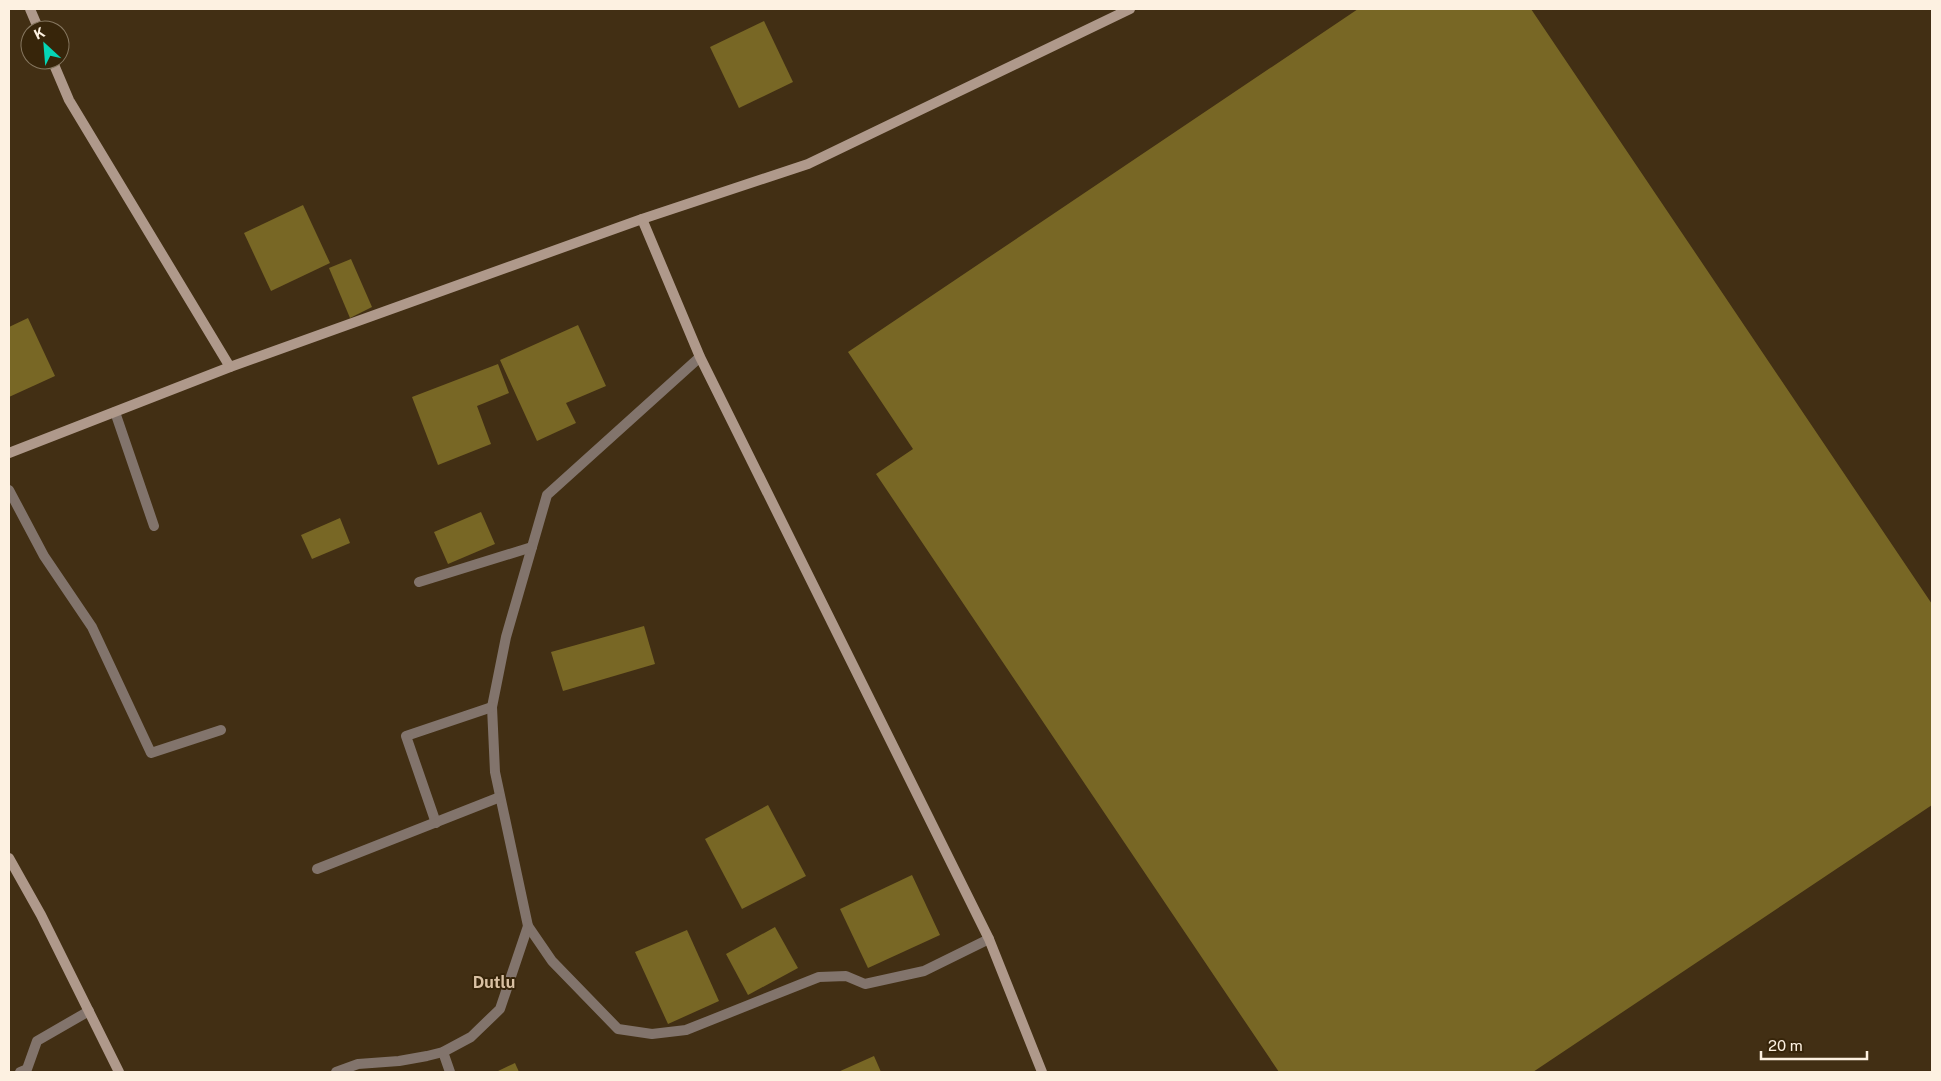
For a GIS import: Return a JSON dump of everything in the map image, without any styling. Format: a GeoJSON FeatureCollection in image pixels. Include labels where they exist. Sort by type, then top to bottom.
{"type":"FeatureCollection","features":[{"type":"Feature","properties":{"kind":"street"},"geometry":{"type":"LineString","coordinates":[[9,453],[230,368],[642,219],[808,164],[1130,9]]}},
{"type":"Feature","properties":{"kind":"street"},"geometry":{"type":"LineString","coordinates":[[56,70],[69,100],[230,368]]}},
{"type":"Feature","properties":{"kind":"street"},"geometry":{"type":"LineString","coordinates":[[642,219],[700,357],[989,939],[1042,1072]]}},
{"type":"Feature","properties":{"kind":"street"},"geometry":{"type":"LineString","coordinates":[[700,357],[547,495],[506,637],[492,707],[495,772],[528,926],[552,961],[618,1029],[652,1034],[686,1030],[819,977],[846,976],[865,984],[924,971],[989,939]]}},
{"type":"Feature","properties":{"kind":"street"},"geometry":{"type":"LineString","coordinates":[[115,412],[154,526]]}},
{"type":"Feature","properties":{"kind":"street"},"geometry":{"type":"LineString","coordinates":[[9,490],[44,556],[92,628],[151,753],[221,730]]}},
{"type":"Feature","properties":{"kind":"street"},"geometry":{"type":"LineString","coordinates":[[419,582],[532,547]]}},
{"type":"Feature","properties":{"kind":"street"},"geometry":{"type":"LineString","coordinates":[[436,823],[406,736],[492,707]]}},
{"type":"Feature","properties":{"kind":"street"},"geometry":{"type":"LineString","coordinates":[[317,869],[500,798]]}},
{"type":"Feature","properties":{"kind":"street"},"geometry":{"type":"LineString","coordinates":[[9,858],[41,915],[119,1072]]}},
{"type":"Feature","properties":{"kind":"street"},"geometry":{"type":"LineString","coordinates":[[336,1072],[358,1064],[399,1061],[443,1052],[471,1037],[500,1009],[528,926]]}},
{"type":"Feature","properties":{"kind":"street"},"geometry":{"type":"LineString","coordinates":[[20,1072],[27,1069],[37,1041],[89,1011]]}},
{"type":"Feature","properties":{"kind":"street"},"geometry":{"type":"LineString","coordinates":[[443,1052],[450,1072]]}},
{"type":"Feature","properties":{"kind":"building"},"geometry":{"type":"Polygon","coordinates":[[[1358,9],[1531,9],[1932,604],[1932,805],[1533,1072],[1279,1072],[876,474],[913,449],[848,352],[1358,9]]]}},
{"type":"Feature","properties":{"kind":"building"},"geometry":{"type":"Polygon","coordinates":[[[764,21],[793,82],[739,108],[710,47],[764,21]]]}},
{"type":"Feature","properties":{"kind":"building"},"geometry":{"type":"Polygon","coordinates":[[[303,205],[330,263],[271,291],[244,233],[303,205]]]}},
{"type":"Feature","properties":{"kind":"building"},"geometry":{"type":"Polygon","coordinates":[[[351,259],[372,307],[350,318],[329,268],[351,259]]]}},
{"type":"Feature","properties":{"kind":"building"},"geometry":{"type":"Polygon","coordinates":[[[28,318],[55,376],[9,397],[9,327],[28,318]]]}},
{"type":"Feature","properties":{"kind":"building"},"geometry":{"type":"Polygon","coordinates":[[[578,325],[606,386],[566,403],[576,423],[537,441],[500,360],[578,325]]]}},
{"type":"Feature","properties":{"kind":"building"},"geometry":{"type":"Polygon","coordinates":[[[498,364],[509,393],[477,406],[491,444],[438,465],[412,397],[498,364]]]}},
{"type":"Feature","properties":{"kind":"building"},"geometry":{"type":"Polygon","coordinates":[[[481,512],[495,544],[448,564],[434,532],[481,512]]]}},
{"type":"Feature","properties":{"kind":"building"},"geometry":{"type":"Polygon","coordinates":[[[340,518],[350,543],[312,559],[301,535],[340,518]]]}},
{"type":"Feature","properties":{"kind":"building"},"geometry":{"type":"Polygon","coordinates":[[[644,626],[655,664],[563,691],[551,652],[644,626]]]}},
{"type":"Feature","properties":{"kind":"building"},"geometry":{"type":"Polygon","coordinates":[[[768,805],[806,876],[742,909],[705,839],[768,805]]]}},
{"type":"Feature","properties":{"kind":"building"},"geometry":{"type":"Polygon","coordinates":[[[912,875],[940,935],[868,968],[840,909],[912,875]]]}},
{"type":"Feature","properties":{"kind":"building"},"geometry":{"type":"Polygon","coordinates":[[[775,927],[798,968],[748,995],[726,954],[775,927]]]}},
{"type":"Feature","properties":{"kind":"building"},"geometry":{"type":"Polygon","coordinates":[[[687,930],[719,1001],[668,1024],[635,952],[687,930]]]}},
{"type":"Feature","properties":{"kind":"building"},"geometry":{"type":"Polygon","coordinates":[[[874,1056],[881,1072],[838,1072],[874,1056]]]}},
{"type":"Feature","properties":{"kind":"building"},"geometry":{"type":"Polygon","coordinates":[[[515,1063],[519,1072],[496,1072],[515,1063]]]}},
{"type":"Feature","properties":{"kind":"district","name":"Dutlu"},"geometry":{"type":"Point","coordinates":[494,982]}}]}
